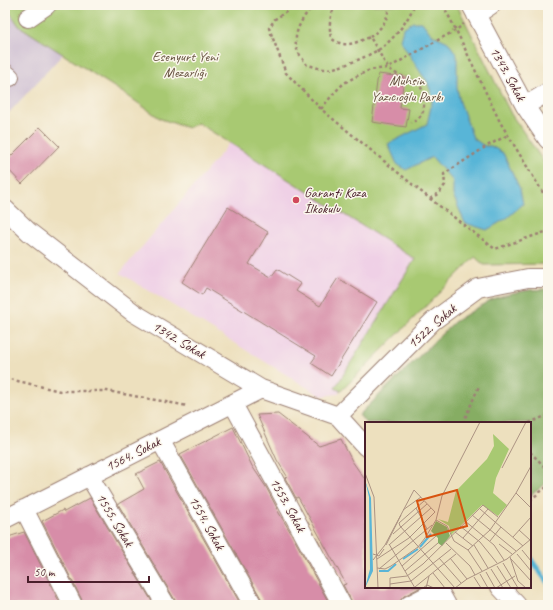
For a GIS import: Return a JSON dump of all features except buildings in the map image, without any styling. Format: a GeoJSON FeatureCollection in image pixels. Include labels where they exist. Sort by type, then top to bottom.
{"type":"FeatureCollection","features":[{"type":"Feature","properties":{"kind":"street"},"geometry":{"type":"LineString","coordinates":[[28,18],[48,5]]}},
{"type":"Feature","properties":{"kind":"street"},"geometry":{"type":"LineString","coordinates":[[474,10],[491,5]]}},
{"type":"Feature","properties":{"kind":"street","name":"1343. Sokak"},"geometry":{"type":"LineString","coordinates":[[474,10],[526,106],[548,140]]}},
{"type":"Feature","properties":{"kind":"street"},"geometry":{"type":"LineString","coordinates":[[526,106],[548,92]]}},
{"type":"Feature","properties":{"kind":"street","name":"1342. Sokak"},"geometry":{"type":"LineString","coordinates":[[5,209],[29,232],[134,313],[262,389],[338,416],[365,446]]}},
{"type":"Feature","properties":{"kind":"street","name":"1522. Sokak"},"geometry":{"type":"LineString","coordinates":[[338,416],[433,321],[478,288],[528,278],[548,278]]}},
{"type":"Feature","properties":{"kind":"street","name":"1564. Sokak"},"geometry":{"type":"LineString","coordinates":[[5,519],[262,389]]}},
{"type":"Feature","properties":{"kind":"street","name":"1553. Sokak"},"geometry":{"type":"LineString","coordinates":[[233,404],[342,605]]}},
{"type":"Feature","properties":{"kind":"street","name":"1554. Sokak"},"geometry":{"type":"LineString","coordinates":[[160,440],[253,605]]}},
{"type":"Feature","properties":{"kind":"street","name":"1555. Sokak"},"geometry":{"type":"LineString","coordinates":[[89,476],[166,605]]}},
{"type":"Feature","properties":{"kind":"street"},"geometry":{"type":"LineString","coordinates":[[24,509],[73,605]]}},
{"type":"Feature","properties":{"kind":"street"},"geometry":{"type":"LineString","coordinates":[[501,588],[517,605]]}},
{"type":"Feature","properties":{"kind":"street"},"geometry":{"type":"LineString","coordinates":[[409,605],[441,594]]}},
{"type":"Feature","properties":{"kind":"path"},"geometry":{"type":"LineString","coordinates":[[297,5],[275,19],[269,28],[286,73],[321,109],[430,199],[495,249],[548,231]]}},
{"type":"Feature","properties":{"kind":"path"},"geometry":{"type":"LineString","coordinates":[[314,5],[308,11],[300,24],[296,45],[300,55],[307,65],[325,69],[338,67],[352,62],[378,50],[392,38],[414,5]]}},
{"type":"Feature","properties":{"kind":"path"},"geometry":{"type":"LineString","coordinates":[[336,5],[332,12],[330,26],[331,38],[337,43],[347,45],[370,37],[379,30],[385,22],[388,5]]}},
{"type":"Feature","properties":{"kind":"path"},"geometry":{"type":"LineString","coordinates":[[443,5],[500,122],[548,201]]}},
{"type":"Feature","properties":{"kind":"path"},"geometry":{"type":"LineString","coordinates":[[321,109],[334,93],[351,79],[370,70],[388,68],[444,37],[456,30],[474,10]]}},
{"type":"Feature","properties":{"kind":"path"},"geometry":{"type":"LineString","coordinates":[[370,37],[388,68],[392,72],[417,83],[424,93],[424,109],[419,119],[411,123]]}},
{"type":"Feature","properties":{"kind":"path"},"geometry":{"type":"LineString","coordinates":[[430,199],[446,185],[444,174],[487,146],[508,135]]}},
{"type":"Feature","properties":{"kind":"path"},"geometry":{"type":"LineString","coordinates":[[5,378],[60,391],[107,391],[194,408]]}},
{"type":"Feature","properties":{"kind":"path"},"geometry":{"type":"LineString","coordinates":[[463,422],[479,386]]}},
{"type":"Feature","properties":{"kind":"path"},"geometry":{"type":"LineString","coordinates":[[531,422],[548,415]]}},
{"type":"Feature","properties":{"kind":"path"},"geometry":{"type":"LineString","coordinates":[[531,453],[548,470]]}},
{"type":"Feature","properties":{"kind":"path"},"geometry":{"type":"LineString","coordinates":[[531,499],[548,486]]}},
{"type":"Feature","properties":{"kind":"shaded area"},"geometry":{"type":"Polygon","coordinates":[[[5,6],[19,26],[63,54],[5,117],[5,6]]]}},
{"type":"Feature","properties":{"kind":"shaded area","name":"Garanti Koza İlkokulu"},"geometry":{"type":"Polygon","coordinates":[[[230,143],[475,257],[337,394],[321,396],[120,273],[230,143]]]}},
{"type":"Feature","properties":{"kind":"green space"},"geometry":{"type":"Polygon","coordinates":[[[5,5],[457,5],[511,114],[548,168],[548,264],[484,265],[475,257],[341,391],[335,388],[415,259],[198,123],[188,128],[161,119],[19,26],[5,5]]]}},
{"type":"Feature","properties":{"kind":"green space"},"geometry":{"type":"Polygon","coordinates":[[[548,289],[548,482],[531,495],[531,422],[365,422],[359,415],[454,322],[492,299],[512,293],[548,289]]]}},
{"type":"Feature","properties":{"kind":"water"},"geometry":{"type":"Polygon","coordinates":[[[413,22],[422,22],[431,34],[448,42],[457,55],[457,88],[460,102],[473,138],[484,146],[491,146],[503,153],[520,189],[523,204],[507,218],[487,230],[465,223],[453,195],[453,181],[432,157],[406,170],[397,164],[388,144],[427,124],[433,98],[427,81],[400,40],[403,28],[413,22]]]}},
{"type":"Feature","properties":{"kind":"waterway"},"geometry":{"type":"LineString","coordinates":[[531,559],[548,583]]}},
{"type":"Feature","properties":{"kind":"place","name":"Garanti Koza İlkokulu"},"geometry":{"type":"Point","coordinates":[296,200]}},
{"type":"Feature","properties":{"kind":"park label","name":"Esenyurt Yeni Mezarlığı"},"geometry":{"type":"Point","coordinates":[185,64]}},
{"type":"Feature","properties":{"kind":"park label","name":"Muhsin Yazıcıoğlu Parkı"},"geometry":{"type":"Point","coordinates":[407,88]}}]}
